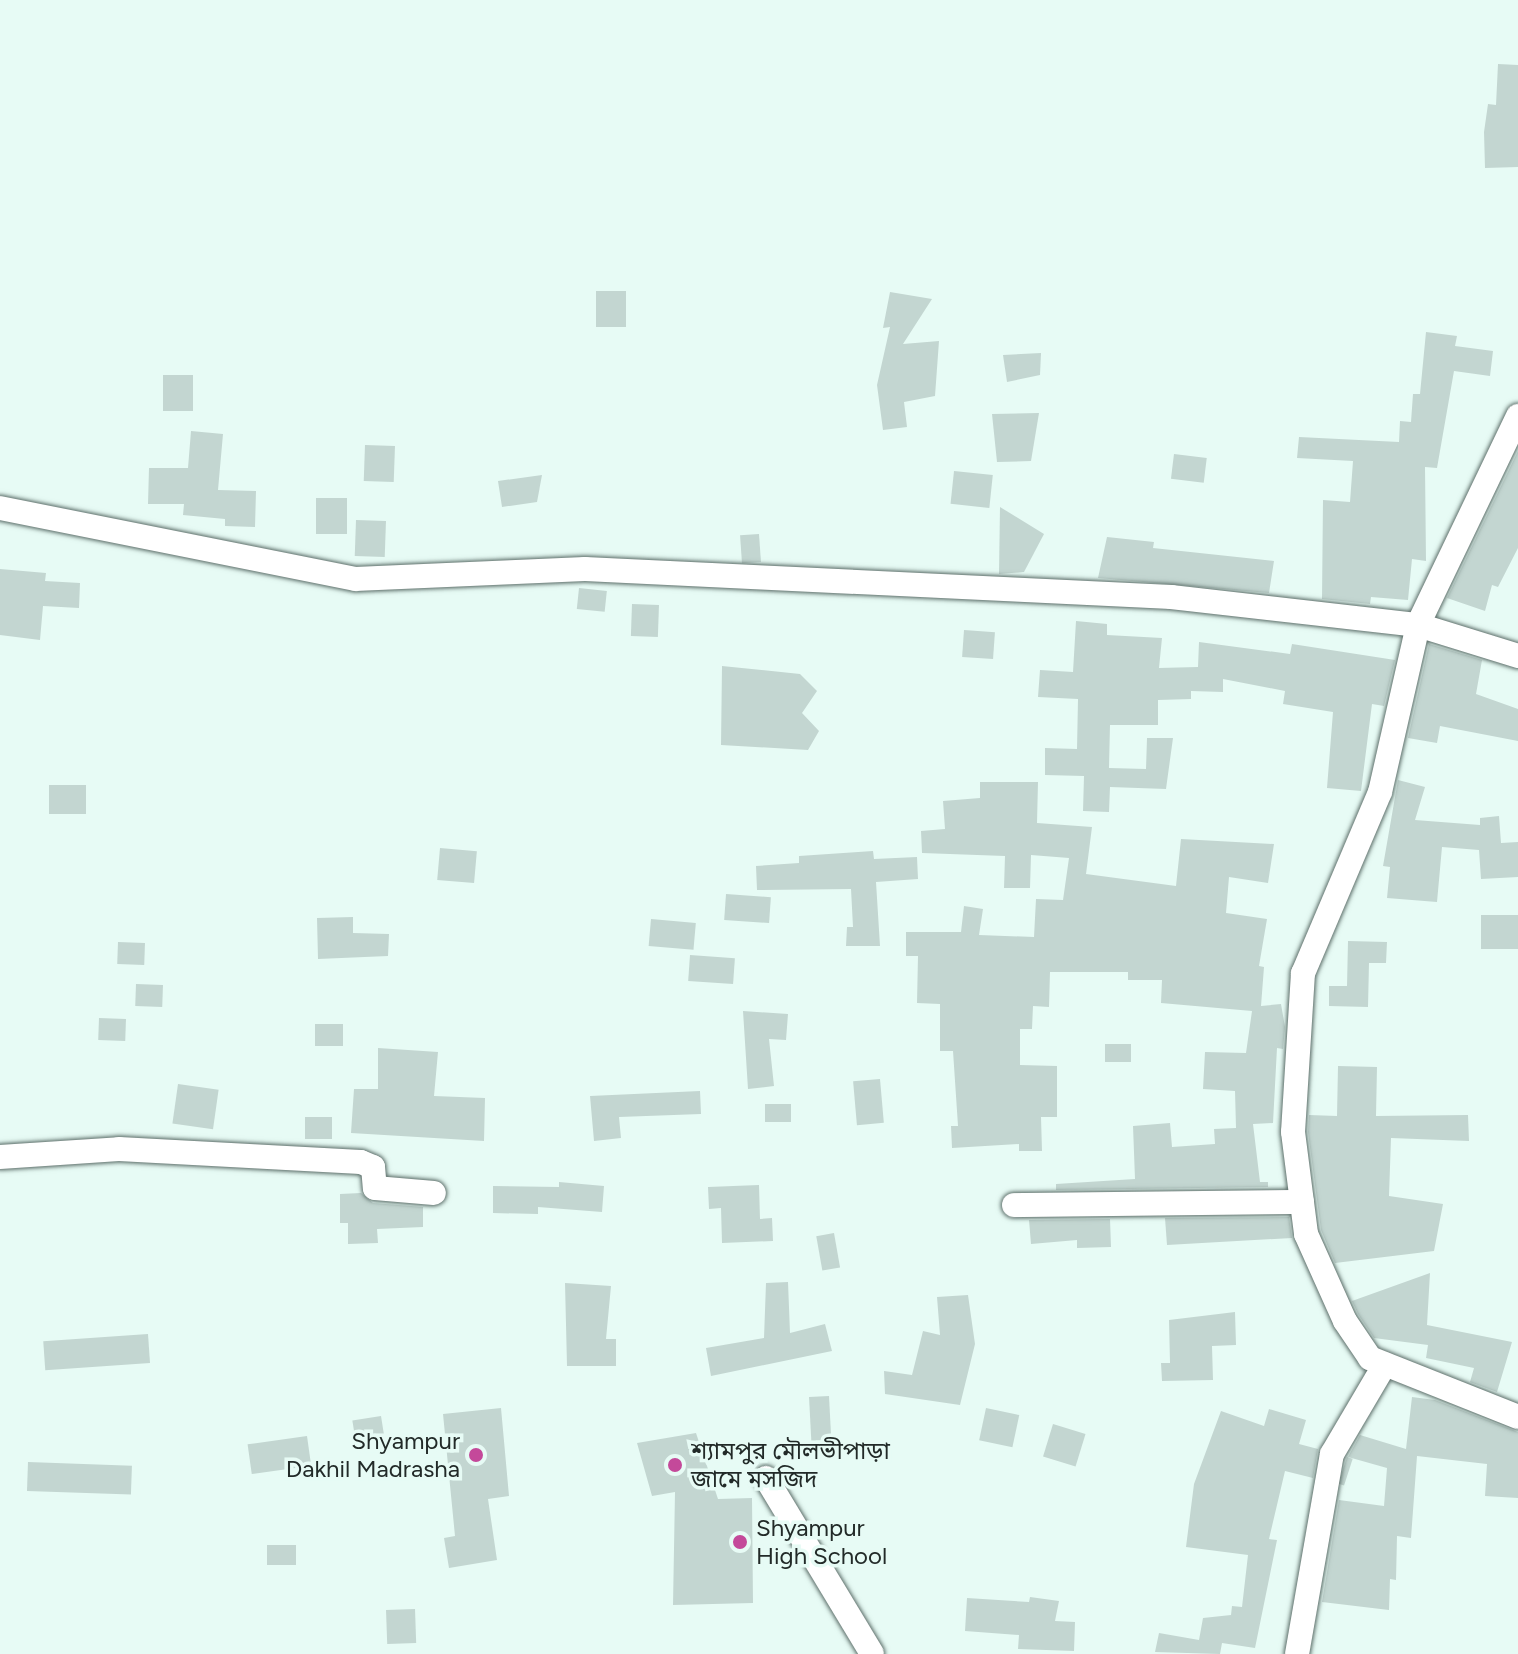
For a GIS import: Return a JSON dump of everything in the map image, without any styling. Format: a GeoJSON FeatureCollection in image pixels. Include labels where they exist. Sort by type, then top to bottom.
{"type":"FeatureCollection","features":[{"type":"Feature","properties":{"kind":"street"},"geometry":{"type":"LineString","coordinates":[[1518,416],[1418,625],[1380,792],[1303,973],[1293,1132],[1306,1234],[1345,1321],[1370,1358],[1518,1417]]}},
{"type":"Feature","properties":{"kind":"street"},"geometry":{"type":"LineString","coordinates":[[0,508],[355,579],[585,569],[1171,597],[1418,625],[1518,656]]}},
{"type":"Feature","properties":{"kind":"street"},"geometry":{"type":"LineString","coordinates":[[0,1157],[119,1149],[361,1162],[373,1167],[375,1188],[434,1193]]}},
{"type":"Feature","properties":{"kind":"street"},"geometry":{"type":"LineString","coordinates":[[1014,1205],[1302,1202]]}},
{"type":"Feature","properties":{"kind":"street"},"geometry":{"type":"LineString","coordinates":[[1297,1654],[1332,1454],[1385,1364]]}},
{"type":"Feature","properties":{"kind":"street"},"geometry":{"type":"LineString","coordinates":[[766,1478],[872,1654]]}},
{"type":"Feature","properties":{"kind":"building"},"geometry":{"type":"Polygon","coordinates":[[[1498,64],[1518,65],[1518,167],[1485,168],[1484,132],[1488,104],[1496,105],[1498,64]]]}},
{"type":"Feature","properties":{"kind":"building"},"geometry":{"type":"Polygon","coordinates":[[[596,291],[626,291],[626,327],[596,327],[596,291]]]}},
{"type":"Feature","properties":{"kind":"building"},"geometry":{"type":"Polygon","coordinates":[[[890,292],[932,299],[903,344],[939,341],[935,396],[904,402],[907,427],[883,430],[877,385],[890,327],[883,328],[890,292]]]}},
{"type":"Feature","properties":{"kind":"building"},"geometry":{"type":"Polygon","coordinates":[[[1426,332],[1457,336],[1455,346],[1493,351],[1490,376],[1454,371],[1437,468],[1425,467],[1426,561],[1412,559],[1408,600],[1371,597],[1370,604],[1322,599],[1323,500],[1350,502],[1353,461],[1297,458],[1299,437],[1399,442],[1400,421],[1411,422],[1413,394],[1420,394],[1426,332]]]}},
{"type":"Feature","properties":{"kind":"building"},"geometry":{"type":"Polygon","coordinates":[[[1041,353],[1040,375],[1007,382],[1003,355],[1041,353]]]}},
{"type":"Feature","properties":{"kind":"building"},"geometry":{"type":"Polygon","coordinates":[[[163,375],[193,375],[193,411],[163,411],[163,375]]]}},
{"type":"Feature","properties":{"kind":"building"},"geometry":{"type":"Polygon","coordinates":[[[1039,413],[1031,461],[997,462],[992,414],[1039,413]]]}},
{"type":"Feature","properties":{"kind":"building"},"geometry":{"type":"Polygon","coordinates":[[[191,431],[223,434],[218,490],[256,491],[255,527],[225,526],[225,519],[183,515],[184,504],[148,504],[149,468],[188,468],[191,431]]]}},
{"type":"Feature","properties":{"kind":"building"},"geometry":{"type":"Polygon","coordinates":[[[365,445],[395,446],[394,482],[364,481],[365,445]]]}},
{"type":"Feature","properties":{"kind":"building"},"geometry":{"type":"Polygon","coordinates":[[[1518,451],[1518,548],[1498,587],[1492,585],[1485,611],[1447,598],[1518,451]]]}},
{"type":"Feature","properties":{"kind":"building"},"geometry":{"type":"Polygon","coordinates":[[[1174,454],[1207,458],[1204,483],[1171,479],[1174,454]]]}},
{"type":"Feature","properties":{"kind":"building"},"geometry":{"type":"Polygon","coordinates":[[[954,471],[993,475],[989,508],[951,504],[954,471]]]}},
{"type":"Feature","properties":{"kind":"building"},"geometry":{"type":"Polygon","coordinates":[[[542,475],[537,502],[502,507],[498,481],[542,475]]]}},
{"type":"Feature","properties":{"kind":"building"},"geometry":{"type":"Polygon","coordinates":[[[316,498],[347,498],[347,534],[316,534],[316,498]]]}},
{"type":"Feature","properties":{"kind":"building"},"geometry":{"type":"Polygon","coordinates":[[[1000,507],[1044,534],[1024,572],[999,574],[1000,507]]]}},
{"type":"Feature","properties":{"kind":"building"},"geometry":{"type":"Polygon","coordinates":[[[356,520],[386,521],[385,557],[355,556],[356,520]]]}},
{"type":"Feature","properties":{"kind":"building"},"geometry":{"type":"Polygon","coordinates":[[[759,534],[761,562],[742,563],[740,535],[759,534]]]}},
{"type":"Feature","properties":{"kind":"building"},"geometry":{"type":"Polygon","coordinates":[[[1107,537],[1154,542],[1153,548],[1274,561],[1269,593],[1098,578],[1107,537]]]}},
{"type":"Feature","properties":{"kind":"building"},"geometry":{"type":"Polygon","coordinates":[[[0,569],[46,573],[45,581],[80,583],[79,608],[43,606],[40,640],[0,635],[0,569]]]}},
{"type":"Feature","properties":{"kind":"building"},"geometry":{"type":"Polygon","coordinates":[[[579,588],[607,591],[605,612],[577,609],[579,588]]]}},
{"type":"Feature","properties":{"kind":"building"},"geometry":{"type":"Polygon","coordinates":[[[632,604],[659,605],[658,637],[631,636],[632,604]]]}},
{"type":"Feature","properties":{"kind":"building"},"geometry":{"type":"Polygon","coordinates":[[[1076,621],[1107,624],[1107,635],[1162,638],[1159,668],[1198,667],[1199,642],[1290,654],[1292,644],[1395,660],[1384,706],[1372,704],[1361,791],[1327,788],[1333,712],[1283,704],[1285,691],[1223,679],[1223,692],[1191,691],[1191,699],[1158,700],[1158,725],[1110,725],[1109,768],[1146,769],[1147,738],[1173,738],[1166,789],[1110,787],[1109,812],[1083,811],[1084,776],[1045,775],[1045,748],[1077,749],[1078,699],[1038,697],[1040,670],[1073,672],[1076,621]]]}},
{"type":"Feature","properties":{"kind":"building"},"geometry":{"type":"Polygon","coordinates":[[[964,630],[995,632],[993,659],[962,657],[964,630]]]}},
{"type":"Feature","properties":{"kind":"building"},"geometry":{"type":"Polygon","coordinates":[[[1429,644],[1482,660],[1476,694],[1518,709],[1518,741],[1440,726],[1437,743],[1408,738],[1429,644]]]}},
{"type":"Feature","properties":{"kind":"building"},"geometry":{"type":"Polygon","coordinates":[[[722,666],[800,674],[817,691],[802,713],[819,731],[808,750],[721,745],[722,666]]]}},
{"type":"Feature","properties":{"kind":"building"},"geometry":{"type":"Polygon","coordinates":[[[1398,780],[1425,787],[1415,820],[1480,825],[1480,818],[1499,816],[1501,843],[1518,842],[1518,877],[1481,879],[1479,850],[1442,847],[1437,902],[1387,898],[1390,867],[1383,866],[1398,780]]]}},
{"type":"Feature","properties":{"kind":"building"},"geometry":{"type":"Polygon","coordinates":[[[980,782],[1038,782],[1037,823],[1092,827],[1086,874],[1176,886],[1181,839],[1274,844],[1268,883],[1229,877],[1226,913],[1267,919],[1259,966],[1264,967],[1261,1006],[1281,1004],[1285,1027],[1283,1049],[1277,1048],[1273,1123],[1253,1124],[1260,1182],[1268,1182],[1268,1187],[1056,1190],[1056,1184],[1135,1179],[1133,1126],[1170,1123],[1172,1147],[1215,1144],[1214,1129],[1236,1128],[1235,1091],[1203,1089],[1205,1052],[1246,1053],[1252,1011],[1161,1003],[1162,980],[1128,980],[1128,972],[1050,972],[1049,1007],[1033,1006],[1032,1029],[1020,1029],[1020,1065],[1057,1066],[1057,1117],[1041,1117],[1042,1151],[1019,1151],[1019,1144],[952,1148],[951,1126],[958,1126],[953,1051],[940,1051],[940,1004],[917,1003],[918,956],[906,956],[906,932],[961,932],[964,906],[983,909],[979,935],[1034,937],[1036,899],[1063,900],[1069,858],[1031,855],[1030,888],[1004,888],[1005,856],[922,853],[921,831],[945,829],[943,801],[980,798],[980,782]]]}},
{"type":"Feature","properties":{"kind":"building"},"geometry":{"type":"Polygon","coordinates":[[[49,785],[86,785],[86,814],[49,814],[49,785]]]}},
{"type":"Feature","properties":{"kind":"building"},"geometry":{"type":"Polygon","coordinates":[[[440,848],[477,851],[474,883],[437,880],[440,848]]]}},
{"type":"Feature","properties":{"kind":"building"},"geometry":{"type":"Polygon","coordinates":[[[873,851],[874,859],[917,857],[918,879],[876,882],[880,946],[846,946],[847,927],[853,927],[851,889],[757,890],[756,866],[799,863],[799,856],[873,851]]]}},
{"type":"Feature","properties":{"kind":"building"},"geometry":{"type":"Polygon","coordinates":[[[726,894],[771,897],[769,923],[724,920],[726,894]]]}},
{"type":"Feature","properties":{"kind":"building"},"geometry":{"type":"Polygon","coordinates":[[[1481,915],[1518,915],[1518,949],[1481,949],[1481,915]]]}},
{"type":"Feature","properties":{"kind":"building"},"geometry":{"type":"Polygon","coordinates":[[[353,917],[353,933],[389,934],[388,956],[318,959],[317,918],[353,917]]]}},
{"type":"Feature","properties":{"kind":"building"},"geometry":{"type":"Polygon","coordinates":[[[651,919],[696,923],[693,950],[649,946],[651,919]]]}},
{"type":"Feature","properties":{"kind":"building"},"geometry":{"type":"Polygon","coordinates":[[[1348,941],[1387,942],[1386,963],[1369,963],[1368,1007],[1329,1006],[1329,986],[1347,986],[1348,941]]]}},
{"type":"Feature","properties":{"kind":"building"},"geometry":{"type":"Polygon","coordinates":[[[118,942],[145,943],[144,965],[117,964],[118,942]]]}},
{"type":"Feature","properties":{"kind":"building"},"geometry":{"type":"Polygon","coordinates":[[[690,955],[735,958],[733,984],[688,981],[690,955]]]}},
{"type":"Feature","properties":{"kind":"building"},"geometry":{"type":"Polygon","coordinates":[[[136,984],[163,985],[162,1007],[135,1006],[136,984]]]}},
{"type":"Feature","properties":{"kind":"building"},"geometry":{"type":"Polygon","coordinates":[[[743,1011],[788,1014],[786,1040],[769,1039],[774,1086],[748,1089],[743,1011]]]}},
{"type":"Feature","properties":{"kind":"building"},"geometry":{"type":"Polygon","coordinates":[[[99,1018],[126,1019],[125,1041],[98,1040],[99,1018]]]}},
{"type":"Feature","properties":{"kind":"building"},"geometry":{"type":"Polygon","coordinates":[[[315,1024],[343,1024],[343,1046],[315,1046],[315,1024]]]}},
{"type":"Feature","properties":{"kind":"building"},"geometry":{"type":"Polygon","coordinates":[[[1105,1044],[1131,1044],[1131,1062],[1105,1062],[1105,1044]]]}},
{"type":"Feature","properties":{"kind":"building"},"geometry":{"type":"Polygon","coordinates":[[[378,1048],[438,1052],[434,1096],[485,1098],[484,1141],[351,1133],[354,1089],[378,1089],[378,1048]]]}},
{"type":"Feature","properties":{"kind":"building"},"geometry":{"type":"Polygon","coordinates":[[[1338,1066],[1377,1067],[1376,1116],[1468,1115],[1469,1141],[1391,1138],[1389,1196],[1443,1204],[1434,1251],[1335,1263],[1321,1230],[1308,1132],[1309,1115],[1337,1116],[1338,1066]]]}},
{"type":"Feature","properties":{"kind":"building"},"geometry":{"type":"Polygon","coordinates":[[[880,1079],[884,1123],[857,1125],[853,1081],[880,1079]]]}},
{"type":"Feature","properties":{"kind":"building"},"geometry":{"type":"Polygon","coordinates":[[[178,1084],[219,1090],[213,1129],[172,1124],[178,1084]]]}},
{"type":"Feature","properties":{"kind":"building"},"geometry":{"type":"Polygon","coordinates":[[[700,1091],[701,1114],[619,1117],[621,1138],[594,1141],[590,1096],[700,1091]]]}},
{"type":"Feature","properties":{"kind":"building"},"geometry":{"type":"Polygon","coordinates":[[[765,1104],[791,1104],[791,1122],[765,1122],[765,1104]]]}},
{"type":"Feature","properties":{"kind":"building"},"geometry":{"type":"Polygon","coordinates":[[[305,1117],[332,1117],[332,1139],[305,1139],[305,1117]]]}},
{"type":"Feature","properties":{"kind":"building"},"geometry":{"type":"Polygon","coordinates":[[[559,1182],[604,1186],[602,1212],[538,1207],[538,1214],[493,1213],[493,1186],[559,1187],[559,1182]]]}},
{"type":"Feature","properties":{"kind":"building"},"geometry":{"type":"Polygon","coordinates":[[[759,1185],[760,1219],[772,1218],[773,1241],[722,1243],[721,1208],[709,1209],[708,1187],[759,1185]]]}},
{"type":"Feature","properties":{"kind":"building"},"geometry":{"type":"Polygon","coordinates":[[[361,1193],[373,1203],[423,1207],[423,1227],[377,1229],[378,1243],[348,1244],[348,1223],[340,1223],[340,1194],[361,1193]]]}},
{"type":"Feature","properties":{"kind":"building"},"geometry":{"type":"Polygon","coordinates":[[[1289,1217],[1292,1238],[1167,1245],[1165,1218],[1289,1217]]]}},
{"type":"Feature","properties":{"kind":"building"},"geometry":{"type":"Polygon","coordinates":[[[1110,1219],[1111,1247],[1077,1248],[1077,1240],[1031,1244],[1029,1220],[1110,1219]]]}},
{"type":"Feature","properties":{"kind":"building"},"geometry":{"type":"Polygon","coordinates":[[[834,1233],[840,1267],[822,1271],[816,1236],[834,1233]]]}},
{"type":"Feature","properties":{"kind":"building"},"geometry":{"type":"Polygon","coordinates":[[[1430,1273],[1427,1325],[1512,1342],[1497,1392],[1470,1382],[1474,1368],[1426,1358],[1428,1345],[1374,1338],[1352,1301],[1430,1273]]]}},
{"type":"Feature","properties":{"kind":"building"},"geometry":{"type":"Polygon","coordinates":[[[788,1282],[790,1333],[825,1324],[832,1351],[711,1376],[706,1348],[764,1338],[766,1283],[788,1282]]]}},
{"type":"Feature","properties":{"kind":"building"},"geometry":{"type":"Polygon","coordinates":[[[565,1283],[611,1286],[606,1339],[616,1339],[616,1366],[567,1366],[565,1283]]]}},
{"type":"Feature","properties":{"kind":"building"},"geometry":{"type":"Polygon","coordinates":[[[968,1295],[975,1344],[960,1405],[885,1394],[884,1371],[912,1375],[923,1331],[940,1335],[937,1297],[968,1295]]]}},
{"type":"Feature","properties":{"kind":"building"},"geometry":{"type":"Polygon","coordinates":[[[1235,1312],[1236,1345],[1212,1346],[1213,1380],[1162,1381],[1161,1363],[1170,1363],[1169,1320],[1235,1312]]]}},
{"type":"Feature","properties":{"kind":"building"},"geometry":{"type":"Polygon","coordinates":[[[148,1334],[150,1363],[45,1370],[43,1341],[148,1334]]]}},
{"type":"Feature","properties":{"kind":"building"},"geometry":{"type":"Polygon","coordinates":[[[829,1396],[832,1450],[812,1451],[809,1397],[829,1396]]]}},
{"type":"Feature","properties":{"kind":"building"},"geometry":{"type":"Polygon","coordinates":[[[1412,1397],[1435,1400],[1518,1432],[1518,1498],[1485,1496],[1487,1464],[1417,1456],[1411,1538],[1397,1536],[1396,1580],[1390,1579],[1389,1610],[1322,1602],[1339,1500],[1384,1506],[1387,1468],[1348,1457],[1360,1435],[1406,1449],[1412,1397]]]}},
{"type":"Feature","properties":{"kind":"building","name":"Shyampur Dakhil Madrasha"},"geometry":{"type":"Polygon","coordinates":[[[501,1408],[509,1496],[488,1499],[497,1560],[449,1568],[444,1538],[455,1536],[443,1414],[501,1408]]]}},
{"type":"Feature","properties":{"kind":"building"},"geometry":{"type":"Polygon","coordinates":[[[986,1408],[1019,1415],[1012,1447],[979,1440],[986,1408]]]}},
{"type":"Feature","properties":{"kind":"building"},"geometry":{"type":"Polygon","coordinates":[[[1269,1409],[1306,1420],[1299,1444],[1318,1449],[1313,1478],[1285,1471],[1269,1539],[1277,1540],[1255,1648],[1222,1643],[1220,1654],[1155,1652],[1159,1633],[1199,1640],[1203,1618],[1231,1615],[1232,1606],[1242,1607],[1248,1555],[1186,1547],[1194,1484],[1221,1411],[1264,1426],[1269,1409]]]}},
{"type":"Feature","properties":{"kind":"building"},"geometry":{"type":"Polygon","coordinates":[[[381,1416],[384,1435],[355,1439],[352,1421],[381,1416]]]}},
{"type":"Feature","properties":{"kind":"building"},"geometry":{"type":"Polygon","coordinates":[[[1053,1424],[1086,1434],[1076,1466],[1043,1457],[1053,1424]]]}},
{"type":"Feature","properties":{"kind":"building"},"geometry":{"type":"Polygon","coordinates":[[[696,1433],[718,1499],[752,1498],[753,1603],[673,1605],[675,1492],[652,1496],[637,1443],[696,1433]]]}},
{"type":"Feature","properties":{"kind":"building"},"geometry":{"type":"Polygon","coordinates":[[[307,1436],[311,1466],[252,1474],[248,1444],[307,1436]]]}},
{"type":"Feature","properties":{"kind":"building"},"geometry":{"type":"Polygon","coordinates":[[[1347,1457],[1353,1459],[1344,1485],[1338,1484],[1347,1457]]]}},
{"type":"Feature","properties":{"kind":"building"},"geometry":{"type":"Polygon","coordinates":[[[28,1462],[132,1466],[131,1495],[27,1491],[28,1462]]]}},
{"type":"Feature","properties":{"kind":"building"},"geometry":{"type":"Polygon","coordinates":[[[267,1545],[296,1545],[296,1565],[267,1565],[267,1545]]]}},
{"type":"Feature","properties":{"kind":"building"},"geometry":{"type":"Polygon","coordinates":[[[1030,1597],[1059,1601],[1055,1621],[1075,1622],[1074,1651],[1018,1649],[1019,1635],[965,1631],[967,1598],[1029,1602],[1030,1597]]]}},
{"type":"Feature","properties":{"kind":"building"},"geometry":{"type":"Polygon","coordinates":[[[415,1609],[416,1643],[387,1644],[386,1610],[415,1609]]]}},
{"type":"Feature","properties":{"kind":"place","name":"Shyampur Dakhil Madrasha"},"geometry":{"type":"Point","coordinates":[476,1455]}},
{"type":"Feature","properties":{"kind":"place","name":"শ্যামপুর মৌলভীপাড়া জামে মসজিদ"},"geometry":{"type":"Point","coordinates":[675,1465]}},
{"type":"Feature","properties":{"kind":"place","name":"Shyampur High School"},"geometry":{"type":"Point","coordinates":[740,1542]}}]}
